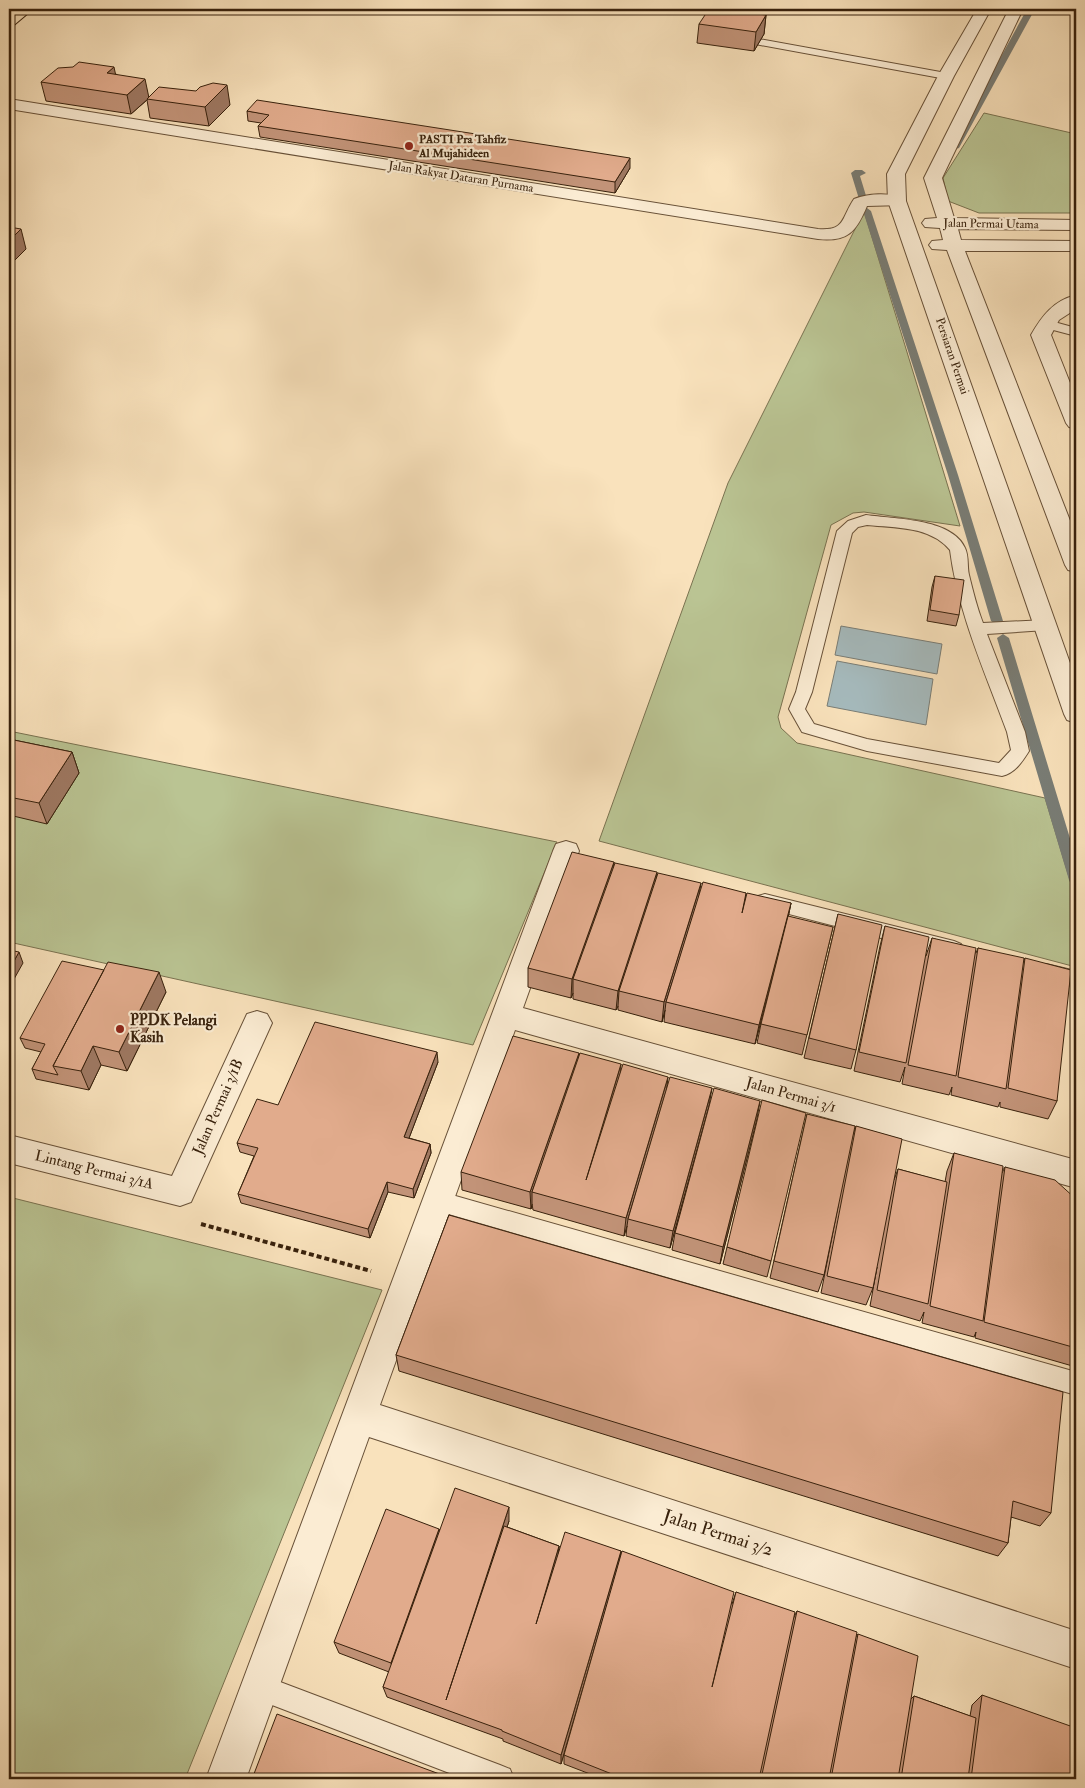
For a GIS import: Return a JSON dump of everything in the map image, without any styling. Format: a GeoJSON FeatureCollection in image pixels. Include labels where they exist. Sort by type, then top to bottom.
{"type":"FeatureCollection","features":[{"type":"Feature","properties":{"kind":"highway"},"geometry":{"type":"LineString","coordinates":[[10,19],[26,9]]}},
{"type":"Feature","properties":{"kind":"street","name":"Persiaran Permai"},"geometry":{"type":"LineString","coordinates":[[984,9],[946,76],[896,174],[897,201],[1076,714]]}},
{"type":"Feature","properties":{"kind":"street"},"geometry":{"type":"LineString","coordinates":[[1016,9],[933,178],[954,245],[1076,564]]}},
{"type":"Feature","properties":{"kind":"street","name":"Jalan Rakyat Dataran Purnama"},"geometry":{"type":"LineString","coordinates":[[9,104],[808,232],[828,234],[842,232],[849,226],[860,203],[868,200],[897,201]]}},
{"type":"Feature","properties":{"kind":"street","name":"Jalan Permai Utama"},"geometry":{"type":"LineString","coordinates":[[905,223],[1076,225]]}},
{"type":"Feature","properties":{"kind":"street","name":"Jalan Permai Utama"},"geometry":{"type":"LineString","coordinates":[[914,246],[1076,246]]}},
{"type":"Feature","properties":{"kind":"street"},"geometry":{"type":"LineString","coordinates":[[1076,301],[1052,316],[1042,335],[1076,423]]}},
{"type":"Feature","properties":{"kind":"street"},"geometry":{"type":"LineString","coordinates":[[226,1779],[505,1015],[576,853]]}},
{"type":"Feature","properties":{"kind":"street","name":"Jalan Permai 3/1"},"geometry":{"type":"LineString","coordinates":[[505,1015],[1076,1174]]}},
{"type":"Feature","properties":{"kind":"street","name":"Jalan Permai 3/1B"},"geometry":{"type":"LineString","coordinates":[[180,1192],[256,1023]]}},
{"type":"Feature","properties":{"kind":"street","name":"Lintang Permai 3/1A"},"geometry":{"type":"LineString","coordinates":[[9,1149],[180,1192]]}},
{"type":"Feature","properties":{"kind":"street","name":"Jalan Permai 3/2"},"geometry":{"type":"LineString","coordinates":[[359,1416],[1076,1650]]}},
{"type":"Feature","properties":{"kind":"lane"},"geometry":{"type":"LineString","coordinates":[[759,42],[946,76]]}},
{"type":"Feature","properties":{"kind":"lane"},"geometry":{"type":"LineString","coordinates":[[1047,324],[1076,332]]}},
{"type":"Feature","properties":{"kind":"lane"},"geometry":{"type":"LineString","coordinates":[[876,520],[924,527],[938,532],[951,541],[958,549],[961,574],[977,629],[1016,732],[1020,751],[1011,763],[1002,770],[868,745],[808,728],[797,709],[804,692],[845,531],[853,524],[876,520]]}},
{"type":"Feature","properties":{"kind":"lane"},"geometry":{"type":"LineString","coordinates":[[977,629],[1046,625]]}},
{"type":"Feature","properties":{"kind":"lane"},"geometry":{"type":"LineString","coordinates":[[749,897],[970,953]]}},
{"type":"Feature","properties":{"kind":"lane"},"geometry":{"type":"LineString","coordinates":[[1028,967],[1076,979]]}},
{"type":"Feature","properties":{"kind":"lane"},"geometry":{"type":"LineString","coordinates":[[438,1201],[1076,1384]]}},
{"type":"Feature","properties":{"kind":"lane"},"geometry":{"type":"LineString","coordinates":[[260,1687],[500,1779]]}},
{"type":"Feature","properties":{"kind":"path"},"geometry":{"type":"LineString","coordinates":[[180,1192],[193,1222],[408,1281]]}},
{"type":"Feature","properties":{"kind":"green space"},"geometry":{"type":"Polygon","coordinates":[[[984,113],[1076,134],[1076,213],[979,213],[948,201],[943,178],[984,113]]]}},
{"type":"Feature","properties":{"kind":"green space"},"geometry":{"type":"Polygon","coordinates":[[[864,211],[960,526],[864,512],[853,513],[831,525],[778,717],[781,728],[797,743],[1045,798],[1076,900],[1076,967],[599,841],[728,483],[864,211]]]}},
{"type":"Feature","properties":{"kind":"green space"},"geometry":{"type":"Polygon","coordinates":[[[9,731],[557,842],[473,1045],[9,942],[9,731]]]}},
{"type":"Feature","properties":{"kind":"green space"},"geometry":{"type":"Polygon","coordinates":[[[9,1197],[382,1290],[185,1779],[9,1779],[9,1197]]]}},
{"type":"Feature","properties":{"kind":"shaded area"},"geometry":{"type":"Polygon","coordinates":[[[841,626],[942,644],[937,674],[835,655],[841,626]]]}},
{"type":"Feature","properties":{"kind":"shaded area"},"geometry":{"type":"Polygon","coordinates":[[[837,661],[933,679],[926,725],[827,706],[837,661]]]}},
{"type":"Feature","properties":{"kind":"building"},"geometry":{"type":"Polygon","coordinates":[[[709,9],[766,15],[756,32],[699,24],[709,9]]]}},
{"type":"Feature","properties":{"kind":"building"},"geometry":{"type":"Polygon","coordinates":[[[79,62],[114,67],[107,73],[145,79],[127,95],[41,82],[58,68],[73,67],[79,62]]]}},
{"type":"Feature","properties":{"kind":"building"},"geometry":{"type":"Polygon","coordinates":[[[213,83],[227,85],[205,107],[147,99],[159,87],[196,91],[200,87],[213,83]]]}},
{"type":"Feature","properties":{"kind":"building"},"geometry":{"type":"Polygon","coordinates":[[[257,100],[630,158],[615,182],[258,126],[269,115],[247,111],[257,100]]]}},
{"type":"Feature","properties":{"kind":"building"},"geometry":{"type":"Polygon","coordinates":[[[9,227],[21,229],[9,241],[9,227]]]}},
{"type":"Feature","properties":{"kind":"building"},"geometry":{"type":"Polygon","coordinates":[[[935,576],[964,580],[959,615],[930,610],[935,576]]]}},
{"type":"Feature","properties":{"kind":"building"},"geometry":{"type":"Polygon","coordinates":[[[9,739],[72,752],[39,803],[9,797],[9,739]]]}},
{"type":"Feature","properties":{"kind":"building"},"geometry":{"type":"Polygon","coordinates":[[[572,852],[614,862],[572,979],[528,968],[572,852]]]}},
{"type":"Feature","properties":{"kind":"building"},"geometry":{"type":"Polygon","coordinates":[[[615,863],[657,872],[618,991],[573,979],[615,863]]]}},
{"type":"Feature","properties":{"kind":"building"},"geometry":{"type":"Polygon","coordinates":[[[658,873],[701,883],[664,1002],[619,991],[658,873]]]}},
{"type":"Feature","properties":{"kind":"building"},"geometry":{"type":"Polygon","coordinates":[[[703,882],[746,893],[742,913],[747,893],[791,903],[759,1025],[666,1002],[703,882]]]}},
{"type":"Feature","properties":{"kind":"building"},"geometry":{"type":"Polygon","coordinates":[[[838,914],[882,925],[856,1050],[809,1038],[838,914]]]}},
{"type":"Feature","properties":{"kind":"building"},"geometry":{"type":"Polygon","coordinates":[[[788,916],[833,927],[807,1035],[761,1024],[788,916]]]}},
{"type":"Feature","properties":{"kind":"building"},"geometry":{"type":"Polygon","coordinates":[[[885,926],[929,937],[906,1063],[859,1052],[885,926]]]}},
{"type":"Feature","properties":{"kind":"building"},"geometry":{"type":"Polygon","coordinates":[[[932,938],[976,948],[956,1076],[908,1065],[932,938]]]}},
{"type":"Feature","properties":{"kind":"building"},"geometry":{"type":"Polygon","coordinates":[[[978,948],[1024,958],[1006,1089],[958,1077],[978,948]]]}},
{"type":"Feature","properties":{"kind":"building"},"geometry":{"type":"Polygon","coordinates":[[[9,950],[19,952],[9,970],[9,950]]]}},
{"type":"Feature","properties":{"kind":"building"},"geometry":{"type":"Polygon","coordinates":[[[1025,958],[1071,970],[1057,1101],[1008,1088],[1025,958]]]}},
{"type":"Feature","properties":{"kind":"building"},"geometry":{"type":"Polygon","coordinates":[[[62,961],[104,970],[53,1066],[58,1075],[32,1069],[45,1044],[20,1038],[62,961]]]}},
{"type":"Feature","properties":{"kind":"building"},"geometry":{"type":"Polygon","coordinates":[[[108,962],[159,972],[119,1052],[93,1046],[81,1071],[53,1066],[108,962]]]}},
{"type":"Feature","properties":{"kind":"building"},"geometry":{"type":"Polygon","coordinates":[[[315,1022],[437,1052],[404,1137],[430,1144],[413,1189],[387,1182],[368,1229],[238,1194],[258,1148],[237,1143],[257,1099],[278,1105],[315,1022]]]}},
{"type":"Feature","properties":{"kind":"building"},"geometry":{"type":"Polygon","coordinates":[[[513,1036],[579,1053],[530,1192],[461,1172],[513,1036]]]}},
{"type":"Feature","properties":{"kind":"building"},"geometry":{"type":"Polygon","coordinates":[[[580,1053],[621,1064],[586,1180],[623,1064],[668,1077],[626,1218],[532,1192],[580,1053]]]}},
{"type":"Feature","properties":{"kind":"building"},"geometry":{"type":"Polygon","coordinates":[[[670,1077],[712,1088],[673,1231],[628,1219],[670,1077]]]}},
{"type":"Feature","properties":{"kind":"building"},"geometry":{"type":"Polygon","coordinates":[[[714,1088],[760,1101],[723,1247],[675,1233],[714,1088]]]}},
{"type":"Feature","properties":{"kind":"building"},"geometry":{"type":"Polygon","coordinates":[[[762,1100],[806,1113],[771,1261],[727,1247],[762,1100]]]}},
{"type":"Feature","properties":{"kind":"building"},"geometry":{"type":"Polygon","coordinates":[[[807,1114],[855,1126],[824,1275],[774,1261],[807,1114]]]}},
{"type":"Feature","properties":{"kind":"building"},"geometry":{"type":"Polygon","coordinates":[[[856,1126],[902,1139],[873,1288],[827,1276],[856,1126]]]}},
{"type":"Feature","properties":{"kind":"building"},"geometry":{"type":"Polygon","coordinates":[[[954,1153],[1003,1166],[983,1321],[930,1306],[954,1153]]]}},
{"type":"Feature","properties":{"kind":"building"},"geometry":{"type":"Polygon","coordinates":[[[1005,1167],[1055,1180],[1076,1199],[1076,1348],[984,1322],[1005,1167]]]}},
{"type":"Feature","properties":{"kind":"building"},"geometry":{"type":"Polygon","coordinates":[[[898,1169],[947,1182],[928,1304],[877,1290],[898,1169]]]}},
{"type":"Feature","properties":{"kind":"building"},"geometry":{"type":"Polygon","coordinates":[[[449,1215],[1063,1392],[1051,1513],[1013,1501],[1008,1543],[396,1355],[449,1215]]]}},
{"type":"Feature","properties":{"kind":"building"},"geometry":{"type":"Polygon","coordinates":[[[455,1488],[509,1507],[446,1700],[504,1526],[559,1546],[536,1624],[565,1532],[621,1551],[561,1755],[502,1730],[383,1687],[455,1488]]]}},
{"type":"Feature","properties":{"kind":"building"},"geometry":{"type":"Polygon","coordinates":[[[386,1509],[439,1529],[391,1663],[334,1642],[386,1509]]]}},
{"type":"Feature","properties":{"kind":"building"},"geometry":{"type":"Polygon","coordinates":[[[622,1551],[734,1592],[712,1687],[736,1592],[795,1612],[759,1779],[623,1779],[625,1773],[622,1778],[564,1755],[622,1551]]]}},
{"type":"Feature","properties":{"kind":"building"},"geometry":{"type":"Polygon","coordinates":[[[797,1611],[857,1632],[829,1779],[761,1779],[797,1611]]]}},
{"type":"Feature","properties":{"kind":"building"},"geometry":{"type":"Polygon","coordinates":[[[858,1634],[918,1656],[898,1779],[831,1779],[858,1634]]]}},
{"type":"Feature","properties":{"kind":"building"},"geometry":{"type":"Polygon","coordinates":[[[982,1695],[1076,1728],[1072,1779],[971,1779],[982,1695]]]}},
{"type":"Feature","properties":{"kind":"building"},"geometry":{"type":"Polygon","coordinates":[[[914,1696],[976,1718],[968,1779],[901,1779],[914,1696]]]}},
{"type":"Feature","properties":{"kind":"building"},"geometry":{"type":"Polygon","coordinates":[[[277,1714],[453,1779],[252,1779],[277,1714]]]}},
{"type":"Feature","properties":{"kind":"waterway"},"geometry":{"type":"LineString","coordinates":[[955,148],[1031,9]]}},
{"type":"Feature","properties":{"kind":"waterway"},"geometry":{"type":"LineString","coordinates":[[862,173],[855,173],[863,199]]}},
{"type":"Feature","properties":{"kind":"waterway"},"geometry":{"type":"LineString","coordinates":[[867,211],[953,475],[997,621]]}},
{"type":"Feature","properties":{"kind":"waterway"},"geometry":{"type":"LineString","coordinates":[[1003,638],[1076,880]]}},
{"type":"Feature","properties":{"kind":"place","name":"PASTI Pra Tahfiz Al Mujahideen"},"geometry":{"type":"Point","coordinates":[409,146]}},
{"type":"Feature","properties":{"kind":"place","name":"PPDK Pelangi Kasih"},"geometry":{"type":"Point","coordinates":[120,1029]}}]}
